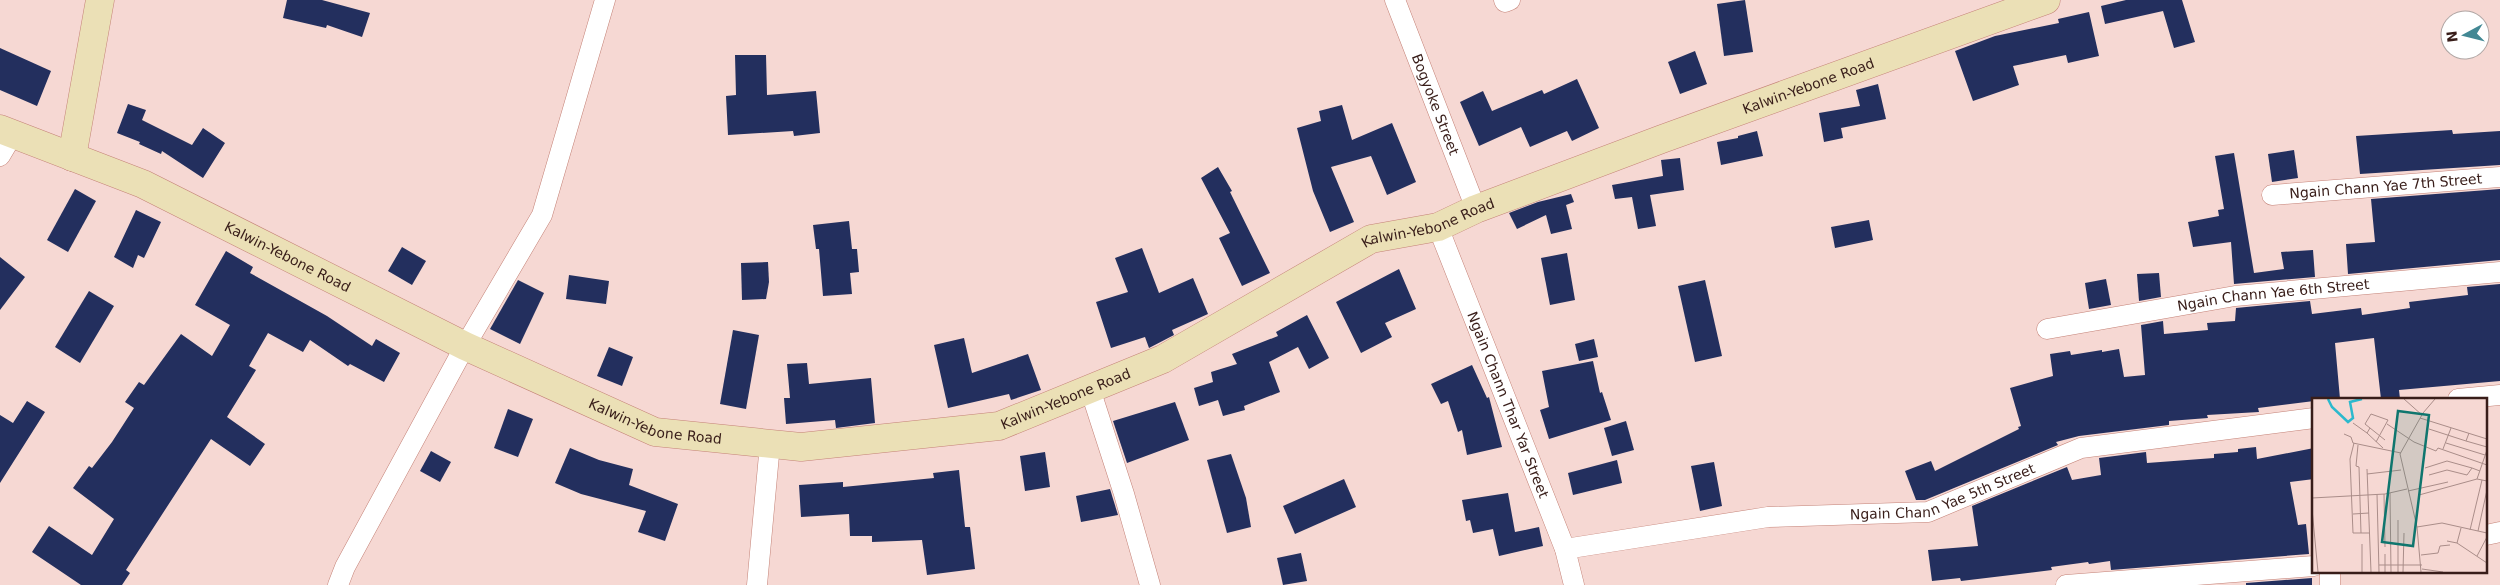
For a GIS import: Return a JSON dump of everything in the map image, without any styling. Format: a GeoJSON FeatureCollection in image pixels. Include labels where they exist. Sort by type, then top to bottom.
{"type":"FeatureCollection","features":[{"type":"Feature","properties":{"kind":"street"},"geometry":{"type":"LineString","coordinates":[[72,157],[100,0]]}},
{"type":"Feature","properties":{"kind":"street"},"geometry":{"type":"LineString","coordinates":[[338,585],[465,346],[542,214],[604,0]]}},
{"type":"Feature","properties":{"kind":"street","name":"Bogyoke Street"},"geometry":{"type":"LineString","coordinates":[[1395,0],[1476,209]]}},
{"type":"Feature","properties":{"kind":"street"},"geometry":{"type":"LineString","coordinates":[[1504,0],[1505,2],[1510,0]]}},
{"type":"Feature","properties":{"kind":"street","name":"Kalwin-Yebone Road"},"geometry":{"type":"LineString","coordinates":[[4,140],[72,157],[143,184],[465,346],[655,432],[800,447],[999,426],[1163,359],[1371,239],[1438,227],[1476,209],[2046,0]]}},
{"type":"Feature","properties":{"kind":"street","name":"Ngain Chann Yae 7th Street"},"geometry":{"type":"LineString","coordinates":[[2272,195],[2500,177]]}},
{"type":"Feature","properties":{"kind":"street","name":"Ngain Chann Thar Yar Street"},"geometry":{"type":"LineString","coordinates":[[1438,227],[1565,549],[1574,585]]}},
{"type":"Feature","properties":{"kind":"street","name":"Ngain Chann Yae 6th Street"},"geometry":{"type":"LineString","coordinates":[[2047,329],[2235,296],[2500,272]]}},
{"type":"Feature","properties":{"kind":"street"},"geometry":{"type":"LineString","coordinates":[[1090,389],[1124,494],[1150,585]]}},
{"type":"Feature","properties":{"kind":"street"},"geometry":{"type":"LineString","coordinates":[[2468,398],[2500,395]]}},
{"type":"Feature","properties":{"kind":"street","name":"Ngain Chann Yae 5th Street"},"geometry":{"type":"LineString","coordinates":[[1565,549],[1768,517],[1928,512],[2081,448],[2312,418]]}},
{"type":"Feature","properties":{"kind":"street"},"geometry":{"type":"LineString","coordinates":[[757,585],[770,444]]}},
{"type":"Feature","properties":{"kind":"street"},"geometry":{"type":"LineString","coordinates":[[2066,585],[2312,566]]}},
{"type":"Feature","properties":{"kind":"street"},"geometry":{"type":"LineString","coordinates":[[2330,572],[2330,585]]}},
{"type":"Feature","properties":{"kind":"building"},"geometry":{"type":"Polygon","coordinates":[[[287,0],[322,0],[370,13],[362,37],[327,25],[326,28],[283,18],[287,0]]]}},
{"type":"Feature","properties":{"kind":"building"},"geometry":{"type":"Polygon","coordinates":[[[1745,0],[1753,52],[1724,56],[1717,4],[1745,0]]]}},
{"type":"Feature","properties":{"kind":"building"},"geometry":{"type":"Polygon","coordinates":[[[2126,0],[2182,0],[2195,42],[2174,48],[2163,11],[2105,24],[2101,6],[2126,0]]]}},
{"type":"Feature","properties":{"kind":"building"},"geometry":{"type":"Polygon","coordinates":[[[2089,12],[2099,56],[2068,63],[2066,55],[2013,66],[2019,85],[1973,101],[1955,51],[1995,36],[2059,23],[2058,19],[2089,12]]]}},
{"type":"Feature","properties":{"kind":"building"},"geometry":{"type":"Polygon","coordinates":[[[0,48],[51,71],[37,106],[0,90],[0,48]]]}},
{"type":"Feature","properties":{"kind":"building"},"geometry":{"type":"Polygon","coordinates":[[[1695,51],[1707,84],[1680,94],[1668,62],[1695,51]]]}},
{"type":"Feature","properties":{"kind":"building"},"geometry":{"type":"Polygon","coordinates":[[[735,55],[766,55],[767,95],[816,91],[820,133],[794,136],[793,131],[728,135],[726,96],[736,95],[735,55]]]}},
{"type":"Feature","properties":{"kind":"building"},"geometry":{"type":"Polygon","coordinates":[[[1577,79],[1599,128],[1572,141],[1567,131],[1530,147],[1521,127],[1479,146],[1460,102],[1483,91],[1492,111],[1542,90],[1544,94],[1577,79]]]}},
{"type":"Feature","properties":{"kind":"building"},"geometry":{"type":"Polygon","coordinates":[[[1878,84],[1886,119],[1841,128],[1843,138],[1824,142],[1819,113],[1860,106],[1856,90],[1878,84]]]}},
{"type":"Feature","properties":{"kind":"building"},"geometry":{"type":"Polygon","coordinates":[[[128,104],[146,110],[142,120],[192,145],[203,128],[225,143],[203,178],[162,151],[161,154],[139,144],[140,142],[117,133],[128,104]]]}},
{"type":"Feature","properties":{"kind":"building"},"geometry":{"type":"Polygon","coordinates":[[[1342,105],[1352,140],[1392,123],[1416,182],[1387,195],[1371,156],[1331,167],[1354,222],[1330,232],[1313,191],[1297,128],[1321,121],[1319,111],[1342,105]]]}},
{"type":"Feature","properties":{"kind":"building"},"geometry":{"type":"Polygon","coordinates":[[[2452,130],[2453,134],[2500,131],[2500,165],[2360,174],[2356,136],[2452,130]]]}},
{"type":"Feature","properties":{"kind":"building"},"geometry":{"type":"Polygon","coordinates":[[[1757,131],[1763,156],[1721,165],[1717,142],[1738,138],[1738,136],[1757,131]]]}},
{"type":"Feature","properties":{"kind":"building"},"geometry":{"type":"Polygon","coordinates":[[[2294,150],[2298,178],[2272,182],[2268,154],[2294,150]]]}},
{"type":"Feature","properties":{"kind":"building"},"geometry":{"type":"Polygon","coordinates":[[[2234,153],[2254,273],[2284,269],[2281,252],[2313,250],[2315,277],[2234,284],[2231,242],[2193,247],[2188,222],[2219,216],[2218,210],[2224,209],[2215,156],[2234,153]]]}},
{"type":"Feature","properties":{"kind":"building"},"geometry":{"type":"Polygon","coordinates":[[[1680,158],[1684,190],[1650,195],[1656,226],[1638,229],[1632,197],[1615,199],[1612,185],[1663,176],[1661,160],[1680,158]]]}},
{"type":"Feature","properties":{"kind":"building"},"geometry":{"type":"Polygon","coordinates":[[[1218,167],[1232,191],[1230,192],[1270,273],[1242,286],[1219,238],[1230,233],[1201,178],[1218,167]]]}},
{"type":"Feature","properties":{"kind":"building"},"geometry":{"type":"Polygon","coordinates":[[[75,189],[96,201],[68,252],[47,240],[75,189]]]}},
{"type":"Feature","properties":{"kind":"building"},"geometry":{"type":"Polygon","coordinates":[[[2500,189],[2500,260],[2348,274],[2346,244],[2375,242],[2371,199],[2500,189]]]}},
{"type":"Feature","properties":{"kind":"building"},"geometry":{"type":"Polygon","coordinates":[[[1571,194],[1574,202],[1566,205],[1572,229],[1551,234],[1546,215],[1517,229],[1509,213],[1538,202],[1571,194]]]}},
{"type":"Feature","properties":{"kind":"building"},"geometry":{"type":"Polygon","coordinates":[[[136,210],[161,222],[144,258],[138,255],[133,268],[114,257],[136,210]]]}},
{"type":"Feature","properties":{"kind":"building"},"geometry":{"type":"Polygon","coordinates":[[[1869,220],[1873,240],[1835,248],[1831,227],[1869,220]]]}},
{"type":"Feature","properties":{"kind":"building"},"geometry":{"type":"Polygon","coordinates":[[[849,221],[852,249],[857,249],[859,272],[850,273],[852,294],[823,296],[819,249],[816,249],[813,225],[849,221]]]}},
{"type":"Feature","properties":{"kind":"building"},"geometry":{"type":"Polygon","coordinates":[[[402,247],[426,261],[412,285],[388,271],[402,247]]]}},
{"type":"Feature","properties":{"kind":"building"},"geometry":{"type":"Polygon","coordinates":[[[1142,248],[1159,293],[1193,278],[1208,314],[1172,330],[1174,335],[1149,348],[1145,337],[1111,348],[1096,302],[1128,292],[1115,258],[1142,248]]]}},
{"type":"Feature","properties":{"kind":"building"},"geometry":{"type":"Polygon","coordinates":[[[226,251],[253,267],[250,273],[327,316],[372,346],[376,339],[400,353],[384,382],[350,364],[348,366],[310,340],[303,352],[268,333],[249,366],[256,370],[227,417],[265,444],[250,466],[211,439],[126,570],[130,573],[122,585],[81,585],[32,552],[49,526],[92,555],[114,519],[73,488],[89,466],[92,468],[112,442],[134,408],[125,402],[139,382],[144,385],[181,334],[212,356],[230,325],[195,305],[226,251]]]}},
{"type":"Feature","properties":{"kind":"building"},"geometry":{"type":"Polygon","coordinates":[[[1567,253],[1575,300],[1550,305],[1541,258],[1567,253]]]}},
{"type":"Feature","properties":{"kind":"building"},"geometry":{"type":"Polygon","coordinates":[[[0,257],[25,277],[0,310],[0,257]]]}},
{"type":"Feature","properties":{"kind":"building"},"geometry":{"type":"Polygon","coordinates":[[[768,262],[769,282],[766,299],[742,300],[741,263],[768,262]]]}},
{"type":"Feature","properties":{"kind":"building"},"geometry":{"type":"Polygon","coordinates":[[[1399,269],[1416,309],[1385,323],[1392,337],[1361,353],[1336,302],[1399,269]]]}},
{"type":"Feature","properties":{"kind":"building"},"geometry":{"type":"Polygon","coordinates":[[[2159,273],[2161,297],[2139,301],[2137,274],[2159,273]]]}},
{"type":"Feature","properties":{"kind":"building"},"geometry":{"type":"Polygon","coordinates":[[[569,275],[609,281],[606,304],[566,299],[569,275]]]}},
{"type":"Feature","properties":{"kind":"building"},"geometry":{"type":"Polygon","coordinates":[[[2106,279],[2111,305],[2089,309],[2085,283],[2106,279]]]}},
{"type":"Feature","properties":{"kind":"building"},"geometry":{"type":"Polygon","coordinates":[[[518,280],[544,293],[520,344],[490,329],[518,280]]]}},
{"type":"Feature","properties":{"kind":"building"},"geometry":{"type":"Polygon","coordinates":[[[1705,280],[1722,356],[1695,362],[1678,286],[1705,280]]]}},
{"type":"Feature","properties":{"kind":"building"},"geometry":{"type":"Polygon","coordinates":[[[2500,284],[2500,381],[2399,390],[2400,398],[2381,398],[2374,338],[2335,343],[2340,398],[2312,398],[2312,401],[2258,408],[2259,412],[2207,415],[2208,418],[2169,421],[2169,425],[2079,436],[2056,442],[2058,445],[1925,500],[1916,500],[1905,471],[1931,461],[1935,471],[2019,429],[2018,427],[2021,426],[2010,388],[2053,376],[2050,354],[2070,351],[2071,355],[2119,349],[2124,377],[2145,375],[2141,325],[2163,321],[2164,334],[2208,330],[2207,323],[2235,321],[2236,308],[2310,301],[2312,314],[2361,308],[2362,315],[2410,308],[2409,302],[2468,295],[2467,287],[2500,284]]]}},
{"type":"Feature","properties":{"kind":"building"},"geometry":{"type":"Polygon","coordinates":[[[89,291],[114,306],[80,363],[55,347],[89,291]]]}},
{"type":"Feature","properties":{"kind":"building"},"geometry":{"type":"Polygon","coordinates":[[[1307,315],[1329,358],[1309,369],[1298,347],[1269,362],[1280,392],[1244,406],[1245,410],[1223,416],[1218,400],[1199,406],[1194,388],[1213,382],[1211,372],[1237,364],[1232,354],[1278,336],[1276,332],[1307,315]]]}},
{"type":"Feature","properties":{"kind":"building"},"geometry":{"type":"Polygon","coordinates":[[[733,330],[759,335],[746,409],[720,404],[733,330]]]}},
{"type":"Feature","properties":{"kind":"building"},"geometry":{"type":"Polygon","coordinates":[[[964,338],[972,373],[1028,354],[1041,390],[1011,400],[1009,394],[948,408],[934,345],[964,338]]]}},
{"type":"Feature","properties":{"kind":"building"},"geometry":{"type":"Polygon","coordinates":[[[1594,339],[1598,357],[1579,361],[1575,344],[1594,339]]]}},
{"type":"Feature","properties":{"kind":"building"},"geometry":{"type":"Polygon","coordinates":[[[609,347],[633,357],[622,386],[597,376],[609,347]]]}},
{"type":"Feature","properties":{"kind":"building"},"geometry":{"type":"Polygon","coordinates":[[[1593,361],[1600,393],[1602,392],[1611,420],[1549,439],[1540,410],[1549,407],[1542,371],[1593,361]]]}},
{"type":"Feature","properties":{"kind":"building"},"geometry":{"type":"Polygon","coordinates":[[[807,363],[809,384],[871,378],[875,423],[836,428],[835,420],[786,424],[784,398],[790,398],[787,364],[807,363]]]}},
{"type":"Feature","properties":{"kind":"building"},"geometry":{"type":"Polygon","coordinates":[[[1472,365],[1487,398],[1489,397],[1502,447],[1467,455],[1462,430],[1458,432],[1448,401],[1441,404],[1431,384],[1472,365]]]}},
{"type":"Feature","properties":{"kind":"building"},"geometry":{"type":"Polygon","coordinates":[[[27,401],[45,412],[0,483],[0,415],[13,423],[27,401]]]}},
{"type":"Feature","properties":{"kind":"building"},"geometry":{"type":"Polygon","coordinates":[[[1175,402],[1189,440],[1127,463],[1113,421],[1175,402]]]}},
{"type":"Feature","properties":{"kind":"building"},"geometry":{"type":"Polygon","coordinates":[[[508,409],[533,419],[518,457],[494,448],[508,409]]]}},
{"type":"Feature","properties":{"kind":"building"},"geometry":{"type":"Polygon","coordinates":[[[1626,421],[1634,450],[1612,456],[1604,428],[1626,421]]]}},
{"type":"Feature","properties":{"kind":"building"},"geometry":{"type":"Polygon","coordinates":[[[2256,447],[2257,459],[2312,448],[2312,479],[2290,482],[2298,525],[2306,524],[2309,554],[2111,570],[2110,561],[2089,564],[2088,562],[2051,567],[2052,570],[1961,581],[1960,578],[1932,581],[1928,550],[1978,546],[1972,506],[2067,467],[2072,480],[2101,475],[2099,458],[2146,452],[2147,463],[2214,458],[2214,454],[2238,452],[2238,449],[2256,447]]]}},
{"type":"Feature","properties":{"kind":"building"},"geometry":{"type":"Polygon","coordinates":[[[570,448],[599,460],[633,469],[629,485],[678,504],[665,541],[638,532],[646,511],[581,494],[555,483],[570,448]]]}},
{"type":"Feature","properties":{"kind":"building"},"geometry":{"type":"Polygon","coordinates":[[[431,451],[451,462],[440,482],[420,471],[431,451]]]}},
{"type":"Feature","properties":{"kind":"building"},"geometry":{"type":"Polygon","coordinates":[[[1045,452],[1050,487],[1025,491],[1020,456],[1045,452]]]}},
{"type":"Feature","properties":{"kind":"building"},"geometry":{"type":"Polygon","coordinates":[[[1231,454],[1246,498],[1251,527],[1227,533],[1207,460],[1231,454]]]}},
{"type":"Feature","properties":{"kind":"building"},"geometry":{"type":"Polygon","coordinates":[[[1617,460],[1622,483],[1573,495],[1568,473],[1617,460]]]}},
{"type":"Feature","properties":{"kind":"building"},"geometry":{"type":"Polygon","coordinates":[[[1714,462],[1722,506],[1700,511],[1691,466],[1714,462]]]}},
{"type":"Feature","properties":{"kind":"building"},"geometry":{"type":"Polygon","coordinates":[[[959,470],[965,527],[970,527],[975,569],[927,575],[922,540],[872,542],[872,536],[850,536],[849,514],[801,517],[799,485],[843,482],[843,487],[934,478],[933,473],[959,470]]]}},
{"type":"Feature","properties":{"kind":"building"},"geometry":{"type":"Polygon","coordinates":[[[1344,479],[1356,507],[1295,534],[1283,506],[1344,479]]]}},
{"type":"Feature","properties":{"kind":"building"},"geometry":{"type":"Polygon","coordinates":[[[1110,489],[1118,515],[1081,522],[1076,496],[1110,489]]]}},
{"type":"Feature","properties":{"kind":"building"},"geometry":{"type":"Polygon","coordinates":[[[1508,493],[1515,532],[1539,527],[1543,546],[1499,556],[1493,529],[1473,533],[1470,520],[1466,521],[1462,500],[1508,493]]]}},
{"type":"Feature","properties":{"kind":"building"},"geometry":{"type":"Polygon","coordinates":[[[1301,553],[1307,581],[1283,585],[1277,558],[1301,553]]]}},
{"type":"Feature","properties":{"kind":"building"},"geometry":{"type":"Polygon","coordinates":[[[2312,578],[2312,585],[2246,585],[2246,583],[2312,578]]]}}]}
